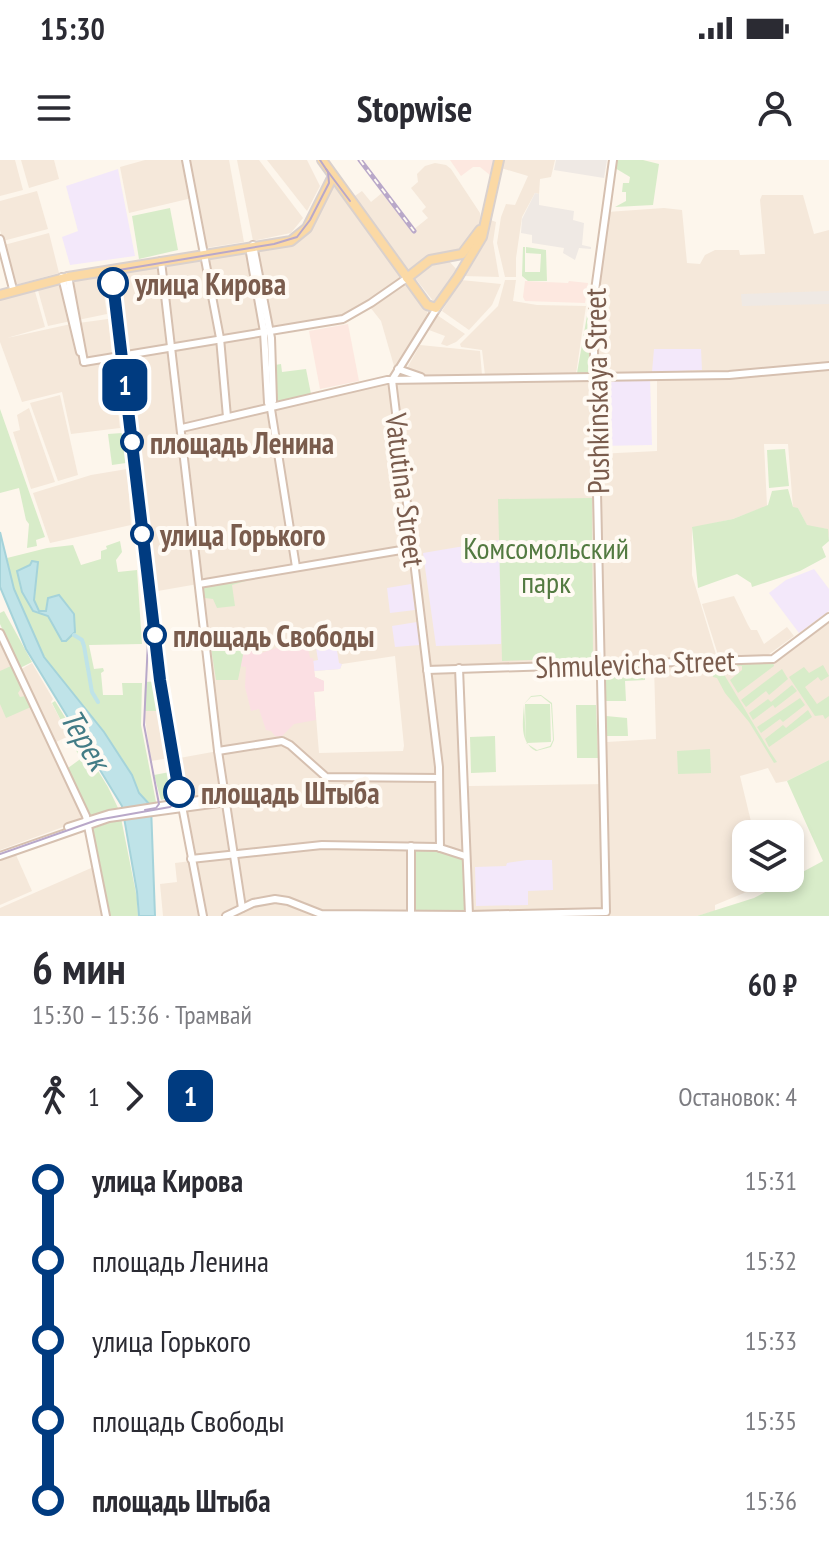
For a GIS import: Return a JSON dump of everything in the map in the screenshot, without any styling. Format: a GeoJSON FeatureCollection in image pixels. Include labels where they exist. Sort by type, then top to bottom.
{"type":"FeatureCollection","features":[{"type":"Feature","properties":{"kind":"main road"},"geometry":{"type":"LineString","coordinates":[[186,160],[220,338],[227,417]]}},
{"type":"Feature","properties":{"kind":"main road"},"geometry":{"type":"LineString","coordinates":[[319,160],[427,305],[430,319]]}},
{"type":"Feature","properties":{"kind":"main road","name":"Vatutina Street"},"geometry":{"type":"LineString","coordinates":[[440,844],[439,778],[392,380],[480,235],[499,160]]}},
{"type":"Feature","properties":{"kind":"main road","name":"Pushkinskaya Street"},"geometry":{"type":"LineString","coordinates":[[469,915],[606,912],[594,286],[613,160]]}},
{"type":"Feature","properties":{"kind":"main road"},"geometry":{"type":"LineString","coordinates":[[251,247],[281,244],[299,237],[332,181]]}},
{"type":"Feature","properties":{"kind":"main road"},"geometry":{"type":"LineString","coordinates":[[0,294],[65,276],[285,239],[297,233],[323,190],[332,181]]}},
{"type":"Feature","properties":{"kind":"main road"},"geometry":{"type":"LineString","coordinates":[[65,276],[84,362],[343,319],[371,303],[433,258],[458,257],[480,235]]}},
{"type":"Feature","properties":{"kind":"main road"},"geometry":{"type":"LineString","coordinates":[[0,239],[13,289]]}},
{"type":"Feature","properties":{"kind":"main road"},"geometry":{"type":"LineString","coordinates":[[251,247],[267,332],[273,401],[270,407],[296,567]]}},
{"type":"Feature","properties":{"kind":"main road"},"geometry":{"type":"LineString","coordinates":[[161,262],[218,751],[242,908]]}},
{"type":"Feature","properties":{"kind":"main road"},"geometry":{"type":"LineString","coordinates":[[0,294],[65,276]]}},
{"type":"Feature","properties":{"kind":"main road"},"geometry":{"type":"LineString","coordinates":[[427,305],[437,307]]}},
{"type":"Feature","properties":{"kind":"main road"},"geometry":{"type":"LineString","coordinates":[[182,428],[392,380],[729,375],[829,366]]}},
{"type":"Feature","properties":{"kind":"main road"},"geometry":{"type":"LineString","coordinates":[[398,369],[427,379]]}},
{"type":"Feature","properties":{"kind":"main road"},"geometry":{"type":"LineString","coordinates":[[199,584],[413,548]]}},
{"type":"Feature","properties":{"kind":"main road","name":"Shmulevicha Street"},"geometry":{"type":"LineString","coordinates":[[427,670],[773,659],[829,617]]}},
{"type":"Feature","properties":{"kind":"main road"},"geometry":{"type":"LineString","coordinates":[[0,633],[88,822],[106,916]]}},
{"type":"Feature","properties":{"kind":"main road"},"geometry":{"type":"LineString","coordinates":[[226,916],[253,903],[280,899],[319,914],[469,915],[459,668]]}},
{"type":"Feature","properties":{"kind":"main road"},"geometry":{"type":"LineString","coordinates":[[218,751],[282,741],[326,777],[439,778]]}},
{"type":"Feature","properties":{"kind":"main road"},"geometry":{"type":"LineString","coordinates":[[0,854],[88,822],[121,814],[225,799],[271,796],[269,791],[247,793]]}},
{"type":"Feature","properties":{"kind":"main road"},"geometry":{"type":"LineString","coordinates":[[182,805],[203,916]]}},
{"type":"Feature","properties":{"kind":"main road"},"geometry":{"type":"LineString","coordinates":[[191,859],[321,845],[440,844],[465,856]]}},
{"type":"Feature","properties":{"kind":"main road"},"geometry":{"type":"LineString","coordinates":[[411,846],[411,915]]}},
{"type":"Feature","properties":{"kind":"shaded area"},"geometry":{"type":"Polygon","coordinates":[[[0,160],[15,160],[23,190],[0,196],[0,160]]]}},
{"type":"Feature","properties":{"kind":"shaded area"},"geometry":{"type":"Polygon","coordinates":[[[21,160],[54,160],[59,179],[29,188],[21,160]]]}},
{"type":"Feature","properties":{"kind":"shaded area"},"geometry":{"type":"Polygon","coordinates":[[[145,160],[184,160],[192,198],[129,213],[120,167],[145,160]]]}},
{"type":"Feature","properties":{"kind":"shaded area"},"geometry":{"type":"Polygon","coordinates":[[[190,160],[229,160],[244,242],[206,248],[190,160]]]}},
{"type":"Feature","properties":{"kind":"shaded area"},"geometry":{"type":"Polygon","coordinates":[[[237,160],[259,160],[303,218],[291,233],[253,241],[237,160]]]}},
{"type":"Feature","properties":{"kind":"shaded area"},"geometry":{"type":"Polygon","coordinates":[[[267,160],[307,160],[320,186],[307,211],[267,160]]]}},
{"type":"Feature","properties":{"kind":"shaded area"},"geometry":{"type":"Polygon","coordinates":[[[450,160],[494,160],[490,175],[480,167],[473,167],[461,176],[450,160]]]}},
{"type":"Feature","properties":{"kind":"shaded area"},"geometry":{"type":"Polygon","coordinates":[[[504,160],[555,160],[551,177],[540,179],[539,194],[535,193],[522,217],[516,277],[505,277],[497,243],[506,204],[515,205],[528,176],[501,168],[504,160]]]}},
{"type":"Feature","properties":{"kind":"shaded area"},"geometry":{"type":"Polygon","coordinates":[[[556,160],[607,160],[604,178],[554,170],[556,160]]]}},
{"type":"Feature","properties":{"kind":"shaded area"},"geometry":{"type":"Polygon","coordinates":[[[435,163],[451,169],[480,213],[479,229],[460,251],[445,256],[434,254],[406,273],[352,198],[362,191],[371,202],[382,193],[413,230],[428,218],[422,211],[426,207],[411,188],[418,182],[417,174],[425,166],[435,163]]]}},
{"type":"Feature","properties":{"kind":"shaded area"},"geometry":{"type":"Polygon","coordinates":[[[118,169],[135,256],[70,265],[62,237],[78,231],[66,186],[118,169]]]}},
{"type":"Feature","properties":{"kind":"shaded area"},"geometry":{"type":"Polygon","coordinates":[[[335,185],[407,278],[354,314],[270,331],[254,248],[299,237],[329,188],[335,185]]]}},
{"type":"Feature","properties":{"kind":"shaded area"},"geometry":{"type":"Polygon","coordinates":[[[37,191],[48,229],[3,241],[0,201],[37,191]]]}},
{"type":"Feature","properties":{"kind":"shaded area"},"geometry":{"type":"Polygon","coordinates":[[[535,193],[539,194],[539,205],[574,211],[573,220],[584,223],[582,245],[591,249],[579,248],[575,260],[563,253],[564,248],[532,243],[532,235],[521,233],[522,219],[535,193]]]}},
{"type":"Feature","properties":{"kind":"shaded area"},"geometry":{"type":"Polygon","coordinates":[[[762,195],[803,195],[814,234],[829,230],[829,365],[736,372],[598,374],[596,300],[607,212],[664,208],[682,210],[687,263],[700,264],[705,255],[715,250],[739,250],[740,255],[765,254],[762,195]]]}},
{"type":"Feature","properties":{"kind":"shaded area"},"geometry":{"type":"Polygon","coordinates":[[[488,219],[496,222],[493,242],[499,277],[463,276],[481,247],[488,219]]]}},
{"type":"Feature","properties":{"kind":"shaded area"},"geometry":{"type":"Polygon","coordinates":[[[49,233],[59,273],[15,285],[4,245],[49,233]]]}},
{"type":"Feature","properties":{"kind":"shaded area"},"geometry":{"type":"Polygon","coordinates":[[[249,249],[263,329],[271,407],[387,380],[594,377],[601,664],[459,668],[470,905],[469,786],[607,784],[607,742],[656,739],[654,665],[775,663],[829,623],[829,760],[787,781],[776,783],[768,768],[740,776],[751,820],[732,820],[732,892],[746,892],[715,905],[715,911],[697,916],[163,916],[160,884],[177,882],[175,863],[191,861],[174,759],[218,751],[198,584],[152,592],[112,270],[249,249]],[[395,656],[342,664],[340,669],[314,671],[315,677],[324,681],[324,691],[314,692],[319,753],[403,751],[395,656]]]}},
{"type":"Feature","properties":{"kind":"shaded area"},"geometry":{"type":"Polygon","coordinates":[[[448,260],[457,270],[434,302],[415,278],[434,262],[448,260]]]}},
{"type":"Feature","properties":{"kind":"shaded area"},"geometry":{"type":"Polygon","coordinates":[[[101,275],[107,314],[78,320],[70,280],[101,275]]]}},
{"type":"Feature","properties":{"kind":"shaded area"},"geometry":{"type":"Polygon","coordinates":[[[461,280],[501,284],[492,305],[469,330],[442,311],[461,280]]]}},
{"type":"Feature","properties":{"kind":"shaded area"},"geometry":{"type":"Polygon","coordinates":[[[505,280],[516,280],[513,301],[586,306],[576,374],[485,375],[482,350],[461,347],[460,344],[498,306],[505,280]]]}},
{"type":"Feature","properties":{"kind":"shaded area"},"geometry":{"type":"Polygon","coordinates":[[[61,281],[71,321],[48,326],[37,287],[61,281]]]}},
{"type":"Feature","properties":{"kind":"shaded area"},"geometry":{"type":"Polygon","coordinates":[[[525,281],[588,283],[585,303],[525,301],[525,281]]]}},
{"type":"Feature","properties":{"kind":"shaded area"},"geometry":{"type":"Polygon","coordinates":[[[402,284],[410,285],[427,310],[428,317],[398,365],[394,366],[381,321],[370,307],[402,284]]]}},
{"type":"Feature","properties":{"kind":"shaded area"},"geometry":{"type":"Polygon","coordinates":[[[34,288],[45,327],[7,338],[108,319],[120,428],[71,434],[62,392],[22,402],[0,342],[0,298],[34,288]]]}},
{"type":"Feature","properties":{"kind":"shaded area"},"geometry":{"type":"Polygon","coordinates":[[[829,291],[829,304],[742,306],[741,294],[829,291]]]}},
{"type":"Feature","properties":{"kind":"shaded area"},"geometry":{"type":"Polygon","coordinates":[[[437,315],[465,334],[447,346],[441,344],[445,336],[429,330],[437,315]]]}},
{"type":"Feature","properties":{"kind":"shaded area"},"geometry":{"type":"Polygon","coordinates":[[[348,324],[359,381],[320,389],[309,331],[348,324]]]}},
{"type":"Feature","properties":{"kind":"shaded area"},"geometry":{"type":"Polygon","coordinates":[[[420,345],[480,351],[482,375],[427,376],[406,370],[420,345]]]}},
{"type":"Feature","properties":{"kind":"shaded area"},"geometry":{"type":"Polygon","coordinates":[[[654,349],[701,349],[702,370],[652,372],[654,349]]]}},
{"type":"Feature","properties":{"kind":"shaded area"},"geometry":{"type":"Polygon","coordinates":[[[829,369],[829,539],[827,529],[807,526],[798,508],[793,508],[788,444],[764,444],[767,506],[733,519],[692,528],[692,575],[717,658],[605,661],[598,454],[657,451],[657,379],[829,369]]]}},
{"type":"Feature","properties":{"kind":"shaded area"},"geometry":{"type":"Polygon","coordinates":[[[650,378],[652,445],[599,446],[599,380],[650,378]]]}},
{"type":"Feature","properties":{"kind":"shaded area"},"geometry":{"type":"Polygon","coordinates":[[[60,395],[78,475],[58,481],[30,403],[60,395]]]}},
{"type":"Feature","properties":{"kind":"shaded area"},"geometry":{"type":"Polygon","coordinates":[[[29,408],[55,482],[31,489],[13,432],[20,430],[17,415],[29,408]]]}},
{"type":"Feature","properties":{"kind":"shaded area"},"geometry":{"type":"Polygon","coordinates":[[[127,469],[131,525],[50,543],[33,493],[91,475],[127,469]]]}},
{"type":"Feature","properties":{"kind":"shaded area"},"geometry":{"type":"Polygon","coordinates":[[[500,540],[501,644],[436,646],[423,553],[500,540]]]}},
{"type":"Feature","properties":{"kind":"shaded area"},"geometry":{"type":"Polygon","coordinates":[[[814,569],[829,589],[829,611],[799,633],[769,593],[786,580],[814,569]]]}},
{"type":"Feature","properties":{"kind":"shaded area"},"geometry":{"type":"Polygon","coordinates":[[[411,584],[415,610],[390,613],[387,588],[411,584]]]}},
{"type":"Feature","properties":{"kind":"shaded area"},"geometry":{"type":"Polygon","coordinates":[[[734,596],[751,630],[757,630],[764,644],[787,627],[794,636],[768,655],[719,658],[702,604],[734,596]]]}},
{"type":"Feature","properties":{"kind":"shaded area"},"geometry":{"type":"Polygon","coordinates":[[[417,622],[420,645],[395,647],[392,626],[417,622]]]}},
{"type":"Feature","properties":{"kind":"shaded area"},"geometry":{"type":"Polygon","coordinates":[[[0,638],[85,819],[0,850],[0,638]]]}},
{"type":"Feature","properties":{"kind":"shaded area"},"geometry":{"type":"Polygon","coordinates":[[[323,640],[324,645],[336,644],[339,663],[342,664],[340,669],[314,671],[313,661],[318,660],[315,642],[323,640]]]}},
{"type":"Feature","properties":{"kind":"shaded area"},"geometry":{"type":"Polygon","coordinates":[[[307,643],[310,658],[313,658],[315,677],[324,681],[324,691],[314,692],[316,720],[294,724],[281,737],[275,736],[266,730],[259,709],[251,711],[245,687],[246,667],[240,666],[244,650],[261,653],[307,643]]]}},
{"type":"Feature","properties":{"kind":"shaded area"},"geometry":{"type":"Polygon","coordinates":[[[32,663],[53,699],[51,702],[69,736],[56,742],[20,670],[32,663]]]}},
{"type":"Feature","properties":{"kind":"shaded area"},"geometry":{"type":"Polygon","coordinates":[[[144,711],[163,711],[170,758],[151,761],[144,711]]]}},
{"type":"Feature","properties":{"kind":"shaded area"},"geometry":{"type":"Polygon","coordinates":[[[16,855],[32,891],[0,905],[0,861],[16,855]]]}},
{"type":"Feature","properties":{"kind":"shaded area"},"geometry":{"type":"Polygon","coordinates":[[[552,860],[553,890],[528,891],[528,905],[476,906],[475,867],[506,866],[507,863],[552,860]]]}},
{"type":"Feature","properties":{"kind":"shaded area"},"geometry":{"type":"Polygon","coordinates":[[[98,865],[106,916],[0,916],[0,908],[98,865]]]}},
{"type":"Feature","properties":{"kind":"green space"},"geometry":{"type":"Polygon","coordinates":[[[617,160],[643,160],[659,164],[653,205],[615,207],[626,201],[626,192],[622,192],[623,183],[629,183],[630,177],[615,168],[617,160]]]}},
{"type":"Feature","properties":{"kind":"green space"},"geometry":{"type":"Polygon","coordinates":[[[170,208],[178,250],[139,259],[132,216],[170,208]]]}},
{"type":"Feature","properties":{"kind":"green space"},"geometry":{"type":"Polygon","coordinates":[[[523,247],[525,272],[540,272],[541,254],[526,253],[526,247],[546,250],[547,281],[528,281],[522,276],[523,247]]]}},
{"type":"Feature","properties":{"kind":"green space"},"geometry":{"type":"Polygon","coordinates":[[[588,310],[591,310],[591,373],[577,373],[588,310]]]}},
{"type":"Feature","properties":{"kind":"green space"},"geometry":{"type":"Polygon","coordinates":[[[281,364],[282,372],[306,369],[311,394],[275,402],[275,365],[281,364]]]}},
{"type":"Feature","properties":{"kind":"green space"},"geometry":{"type":"Polygon","coordinates":[[[0,409],[45,537],[36,540],[37,546],[27,548],[29,524],[19,488],[0,493],[0,409]]]}},
{"type":"Feature","properties":{"kind":"green space","name":"площадь Ленина"},"geometry":{"type":"Polygon","coordinates":[[[122,433],[126,463],[112,465],[108,434],[122,433]]]}},
{"type":"Feature","properties":{"kind":"green space"},"geometry":{"type":"Polygon","coordinates":[[[785,449],[789,486],[769,488],[767,450],[785,449]]]}},
{"type":"Feature","properties":{"kind":"green space"},"geometry":{"type":"Polygon","coordinates":[[[788,489],[793,507],[798,508],[807,525],[828,529],[829,541],[822,547],[826,557],[800,571],[752,587],[737,574],[698,588],[692,527],[733,519],[768,505],[772,491],[788,489]]]}},
{"type":"Feature","properties":{"kind":"green space","name":"Комсомольский парк"},"geometry":{"type":"Polygon","coordinates":[[[592,498],[593,658],[502,661],[498,499],[592,498]]]}},
{"type":"Feature","properties":{"kind":"green space"},"geometry":{"type":"Polygon","coordinates":[[[140,528],[153,635],[150,637],[136,529],[140,528]]]}},
{"type":"Feature","properties":{"kind":"green space"},"geometry":{"type":"Polygon","coordinates":[[[120,541],[122,552],[116,560],[118,572],[137,570],[142,644],[89,645],[94,669],[103,668],[104,671],[101,673],[103,695],[123,695],[122,683],[142,683],[141,725],[155,806],[151,806],[139,793],[121,757],[44,657],[14,589],[7,558],[73,545],[81,565],[101,559],[101,551],[107,549],[106,546],[120,541]]]}},
{"type":"Feature","properties":{"kind":"green space"},"geometry":{"type":"Polygon","coordinates":[[[245,578],[246,581],[232,585],[235,606],[217,608],[213,599],[205,598],[203,586],[245,578]]]}},
{"type":"Feature","properties":{"kind":"green space"},"geometry":{"type":"Polygon","coordinates":[[[4,611],[32,662],[20,668],[0,624],[0,613],[4,611]]]}},
{"type":"Feature","properties":{"kind":"green space"},"geometry":{"type":"Polygon","coordinates":[[[211,648],[244,650],[238,680],[216,680],[211,648]]]}},
{"type":"Feature","properties":{"kind":"green space"},"geometry":{"type":"Polygon","coordinates":[[[724,662],[773,662],[774,666],[738,693],[730,680],[742,670],[742,666],[724,665],[724,662]]]}},
{"type":"Feature","properties":{"kind":"green space"},"geometry":{"type":"Polygon","coordinates":[[[823,665],[829,676],[821,681],[818,677],[805,687],[817,704],[829,696],[829,716],[825,719],[823,715],[815,716],[789,677],[804,667],[809,673],[823,665]]]}},
{"type":"Feature","properties":{"kind":"green space"},"geometry":{"type":"Polygon","coordinates":[[[11,666],[22,687],[18,693],[20,697],[26,696],[31,707],[6,718],[0,704],[0,671],[11,666]]]}},
{"type":"Feature","properties":{"kind":"green space"},"geometry":{"type":"Polygon","coordinates":[[[645,668],[645,680],[625,681],[626,701],[606,701],[605,669],[645,668]]]}},
{"type":"Feature","properties":{"kind":"green space"},"geometry":{"type":"Polygon","coordinates":[[[782,669],[788,679],[769,695],[766,691],[746,707],[741,700],[782,669]]]}},
{"type":"Feature","properties":{"kind":"green space"},"geometry":{"type":"Polygon","coordinates":[[[722,671],[777,762],[774,763],[749,722],[717,678],[713,677],[713,674],[722,671]]]}},
{"type":"Feature","properties":{"kind":"green space"},"geometry":{"type":"Polygon","coordinates":[[[160,681],[163,711],[144,711],[145,682],[160,681]]]}},
{"type":"Feature","properties":{"kind":"green space"},"geometry":{"type":"Polygon","coordinates":[[[792,685],[797,691],[753,720],[749,713],[768,699],[771,702],[792,685]]]}},
{"type":"Feature","properties":{"kind":"green space"},"geometry":{"type":"Polygon","coordinates":[[[541,695],[552,703],[554,740],[551,747],[536,751],[529,745],[537,750],[550,746],[553,740],[551,704],[541,696],[531,697],[524,704],[531,696],[541,695]]]}},
{"type":"Feature","properties":{"kind":"green space"},"geometry":{"type":"Polygon","coordinates":[[[800,698],[805,705],[783,722],[780,719],[761,733],[757,727],[800,698]]]}},
{"type":"Feature","properties":{"kind":"green space"},"geometry":{"type":"Polygon","coordinates":[[[55,701],[120,809],[91,817],[68,768],[79,760],[79,756],[52,703],[55,701]]]}},
{"type":"Feature","properties":{"kind":"green space"},"geometry":{"type":"Polygon","coordinates":[[[524,704],[526,740],[523,731],[524,704]]]}},
{"type":"Feature","properties":{"kind":"green space"},"geometry":{"type":"Polygon","coordinates":[[[525,704],[550,704],[551,742],[527,742],[525,704]]]}},
{"type":"Feature","properties":{"kind":"green space"},"geometry":{"type":"Polygon","coordinates":[[[576,705],[596,705],[598,758],[577,758],[576,705]]]}},
{"type":"Feature","properties":{"kind":"green space"},"geometry":{"type":"Polygon","coordinates":[[[808,710],[812,717],[769,747],[765,739],[783,725],[786,728],[808,710]]]}},
{"type":"Feature","properties":{"kind":"green space"},"geometry":{"type":"Polygon","coordinates":[[[606,716],[627,718],[628,736],[606,736],[606,716]]]}},
{"type":"Feature","properties":{"kind":"green space"},"geometry":{"type":"Polygon","coordinates":[[[495,736],[496,772],[471,773],[470,737],[495,736]]]}},
{"type":"Feature","properties":{"kind":"green space"},"geometry":{"type":"Polygon","coordinates":[[[710,749],[711,773],[678,774],[677,751],[710,749]]]}},
{"type":"Feature","properties":{"kind":"green space"},"geometry":{"type":"Polygon","coordinates":[[[829,760],[829,916],[697,916],[765,892],[804,892],[804,871],[823,861],[787,781],[829,760]]]}},
{"type":"Feature","properties":{"kind":"green space","name":"площадь Штыба"},"geometry":{"type":"Polygon","coordinates":[[[175,771],[179,795],[161,800],[154,775],[175,771]]]}},
{"type":"Feature","properties":{"kind":"green space"},"geometry":{"type":"Polygon","coordinates":[[[121,818],[138,916],[110,916],[92,829],[121,818]]]}},
{"type":"Feature","properties":{"kind":"green space"},"geometry":{"type":"Polygon","coordinates":[[[413,848],[435,848],[464,858],[467,914],[413,914],[413,848]]]}},
{"type":"Feature","properties":{"kind":"water","name":"Терек"},"geometry":{"type":"Polygon","coordinates":[[[0,532],[14,589],[44,657],[104,732],[132,775],[139,793],[151,806],[155,916],[139,916],[122,806],[26,649],[0,587],[0,532]]]}},
{"type":"Feature","properties":{"kind":"water"},"geometry":{"type":"Polygon","coordinates":[[[32,561],[38,562],[34,600],[39,611],[46,611],[48,598],[59,595],[74,614],[75,632],[66,641],[62,641],[48,616],[33,611],[22,592],[17,571],[32,561]]]}},
{"type":"Feature","properties":{"kind":"waterway","name":"Терек"},"geometry":{"type":"LineString","coordinates":[[74,635],[82,640],[92,692],[98,702]]}},
{"type":"Feature","properties":{"kind":"tram line"},"geometry":{"type":"LineString","coordinates":[[0,854],[97,820],[170,807],[180,799],[160,680],[113,271],[274,244],[297,237],[310,220],[329,183],[328,172],[320,160]]}},
{"type":"Feature","properties":{"kind":"tram line"},"geometry":{"type":"LineString","coordinates":[[326,169],[350,201]]}},
{"type":"Feature","properties":{"kind":"tram line","name":"1"},"geometry":{"type":"LineString","coordinates":[[113,283],[164,711],[179,792]]}},
{"type":"Feature","properties":{"kind":"tram line"},"geometry":{"type":"LineString","coordinates":[[145,810],[156,808],[159,804],[144,725],[148,641]]}},
{"type":"Feature","properties":{"kind":"railway"},"geometry":{"type":"LineString","coordinates":[[360,160],[414,231]]}},
{"type":"Feature","properties":{"kind":"place","name":"улица Кирова"},"geometry":{"type":"Point","coordinates":[113,283]}},
{"type":"Feature","properties":{"kind":"place","name":"площадь Ленина"},"geometry":{"type":"Point","coordinates":[132,442]}},
{"type":"Feature","properties":{"kind":"place","name":"улица Горького"},"geometry":{"type":"Point","coordinates":[142,534]}},
{"type":"Feature","properties":{"kind":"place","name":"площадь Свободы"},"geometry":{"type":"Point","coordinates":[155,635]}},
{"type":"Feature","properties":{"kind":"place","name":"площадь Штыба"},"geometry":{"type":"Point","coordinates":[179,792]}}]}
